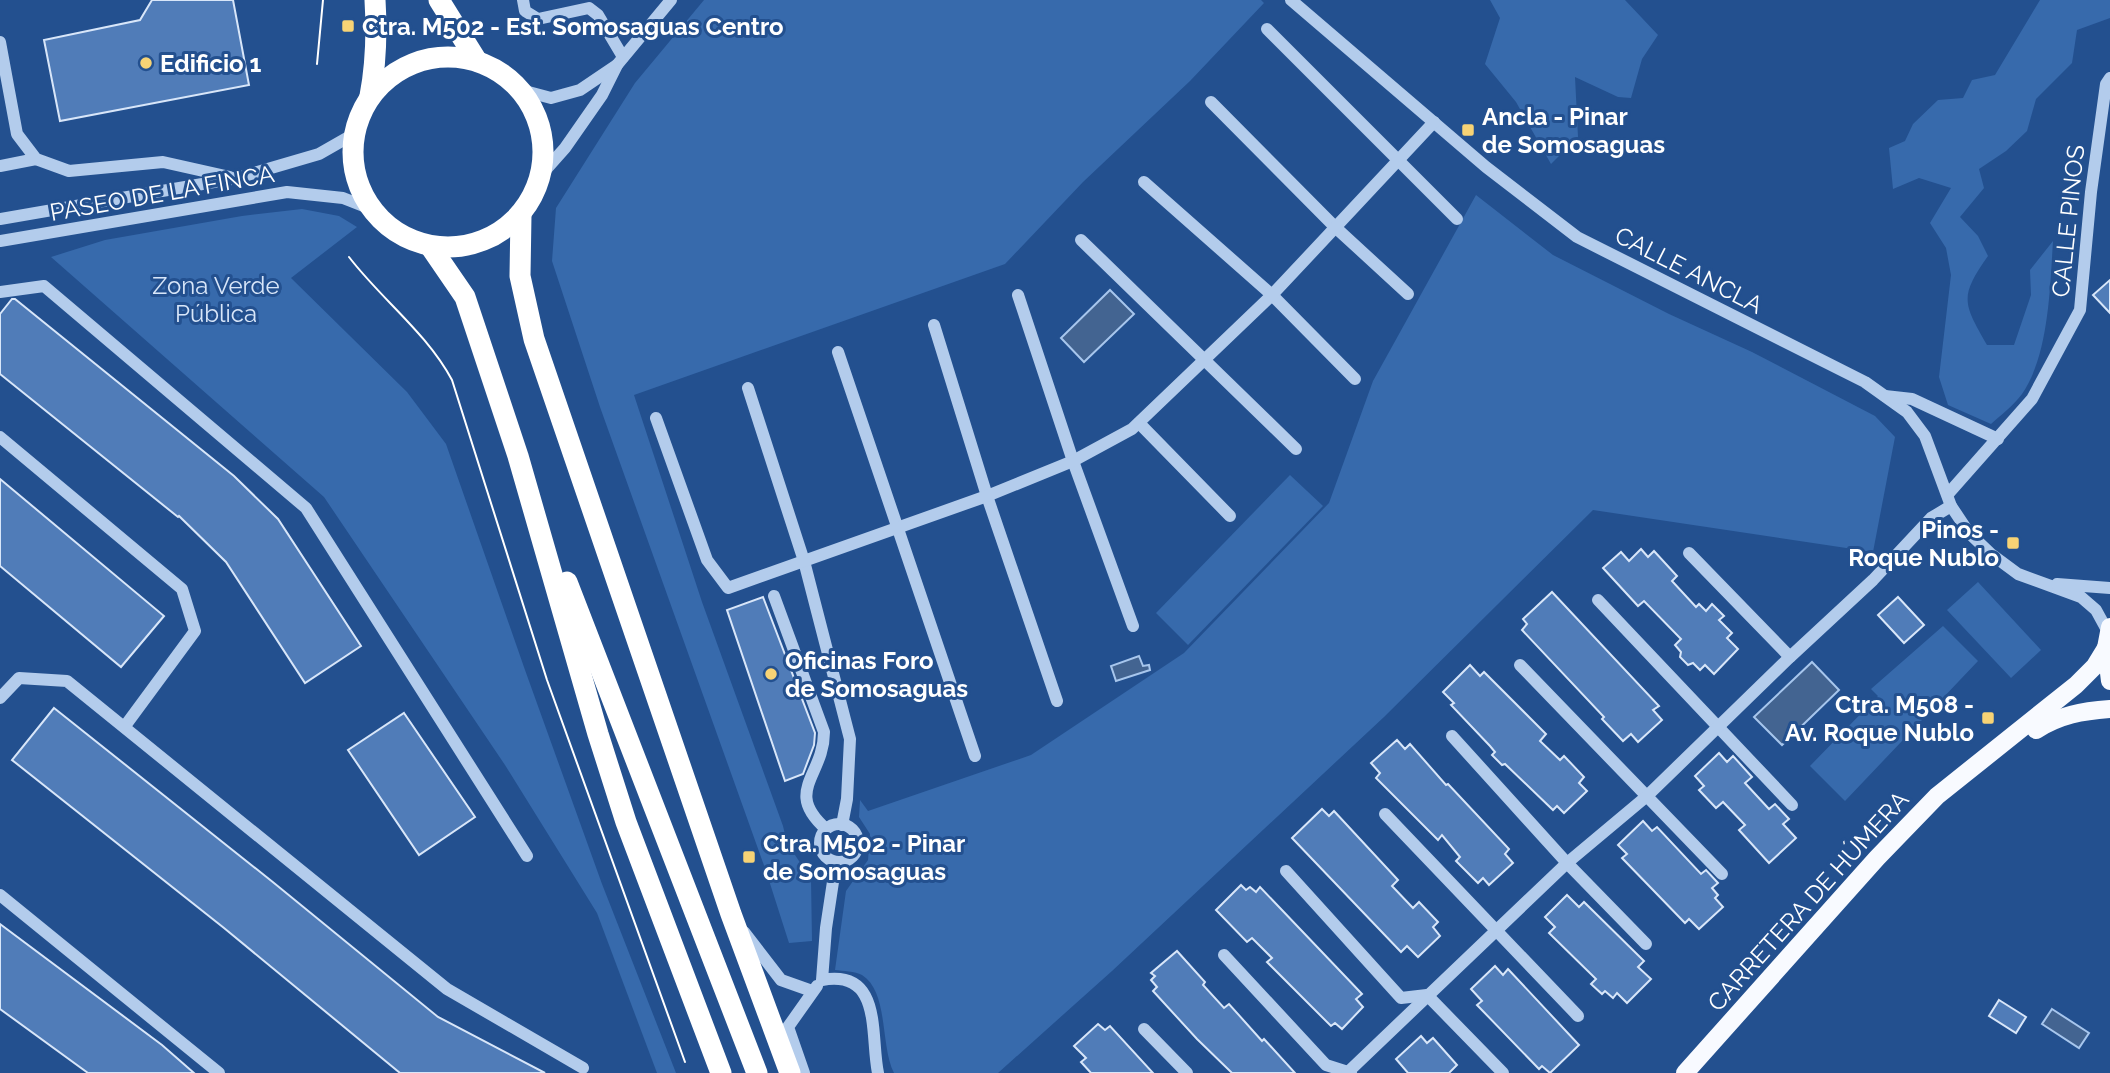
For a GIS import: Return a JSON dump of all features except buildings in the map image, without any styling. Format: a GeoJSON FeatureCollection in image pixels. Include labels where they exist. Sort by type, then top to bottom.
{"type":"FeatureCollection","features":[{"type":"Feature","properties":{"kind":"highway"},"geometry":{"type":"LineString","coordinates":[[370,96],[376,67],[375,0]]}},
{"type":"Feature","properties":{"kind":"highway"},"geometry":{"type":"LineString","coordinates":[[439,0],[477,61]]}},
{"type":"Feature","properties":{"kind":"highway"},"geometry":{"type":"LineString","coordinates":[[447,56],[477,61],[501,73],[521,90],[537,116],[544,145],[541,175],[533,196],[521,215],[502,231],[480,242],[455,247],[430,246],[408,239],[388,226],[371,209],[359,186],[353,160],[360,114],[370,96],[391,75],[418,61],[447,56]]}},
{"type":"Feature","properties":{"kind":"highway"},"geometry":{"type":"LineString","coordinates":[[521,215],[520,276],[534,339],[731,914],[790,1073]]}},
{"type":"Feature","properties":{"kind":"highway"},"geometry":{"type":"LineString","coordinates":[[430,246],[465,297],[518,456],[622,809],[721,1073]]}},
{"type":"Feature","properties":{"kind":"highway"},"geometry":{"type":"LineString","coordinates":[[518,456],[757,1073]]}},
{"type":"Feature","properties":{"kind":"main road"},"geometry":{"type":"LineString","coordinates":[[2108,636],[2110,681]]}},
{"type":"Feature","properties":{"kind":"main road"},"geometry":{"type":"LineString","coordinates":[[1973,768],[2076,685],[2095,666],[2108,636]]}},
{"type":"Feature","properties":{"kind":"main road"},"geometry":{"type":"LineString","coordinates":[[1973,768],[2053,719],[2075,713],[2110,709]]}},
{"type":"Feature","properties":{"kind":"main road","name":"CARRETERA DE HÚMERA"},"geometry":{"type":"LineString","coordinates":[[1685,1073],[1886,849],[1937,796],[1973,768]]}},
{"type":"Feature","properties":{"kind":"street"},"geometry":{"type":"LineString","coordinates":[[523,0],[525,11],[538,19],[589,8],[598,15],[620,61]]}},
{"type":"Feature","properties":{"kind":"street"},"geometry":{"type":"LineString","coordinates":[[541,175],[565,148],[602,94],[620,61],[671,0]]}},
{"type":"Feature","properties":{"kind":"street","name":"CALLE ANCLA"},"geometry":{"type":"LineString","coordinates":[[1291,0],[1486,167],[1577,237],[1865,382],[1907,412],[1925,436],[1950,500],[1969,533],[2018,574],[2081,597],[2096,610],[2108,636]]}},
{"type":"Feature","properties":{"kind":"street"},"geometry":{"type":"LineString","coordinates":[[1267,29],[1457,219]]}},
{"type":"Feature","properties":{"kind":"street"},"geometry":{"type":"LineString","coordinates":[[0,42],[17,134],[36,159],[69,172],[163,162],[237,178]]}},
{"type":"Feature","properties":{"kind":"street"},"geometry":{"type":"LineString","coordinates":[[521,90],[551,98],[580,90],[620,61]]}},
{"type":"Feature","properties":{"kind":"street","name":"CALLE PINOS"},"geometry":{"type":"LineString","coordinates":[[1349,1072],[1567,863],[1647,796],[1873,580],[1950,500],[2032,399],[2080,310],[2091,192],[2106,84],[2110,78]]}},
{"type":"Feature","properties":{"kind":"street"},"geometry":{"type":"LineString","coordinates":[[1210,102],[1335,227],[1408,295]]}},
{"type":"Feature","properties":{"kind":"street"},"geometry":{"type":"LineString","coordinates":[[656,418],[708,560],[728,588],[986,496],[1073,461],[1132,429],[1272,295],[1434,122]]}},
{"type":"Feature","properties":{"kind":"street","name":"PASEO DE LA FINCA"},"geometry":{"type":"LineString","coordinates":[[0,219],[237,178],[319,154],[355,134]]}},
{"type":"Feature","properties":{"kind":"street"},"geometry":{"type":"LineString","coordinates":[[0,166],[36,159]]}},
{"type":"Feature","properties":{"kind":"street"},"geometry":{"type":"LineString","coordinates":[[1143,182],[1272,295],[1355,379]]}},
{"type":"Feature","properties":{"kind":"street","name":"PASEO DE LA FINCA"},"geometry":{"type":"LineString","coordinates":[[0,242],[287,192],[343,198],[371,209]]}},
{"type":"Feature","properties":{"kind":"street"},"geometry":{"type":"LineString","coordinates":[[1081,240],[1296,449]]}},
{"type":"Feature","properties":{"kind":"street"},"geometry":{"type":"LineString","coordinates":[[0,292],[44,286],[306,508],[527,856]]}},
{"type":"Feature","properties":{"kind":"street"},"geometry":{"type":"LineString","coordinates":[[1018,295],[1073,461],[1133,626]]}},
{"type":"Feature","properties":{"kind":"street"},"geometry":{"type":"LineString","coordinates":[[934,325],[986,496],[1057,701]]}},
{"type":"Feature","properties":{"kind":"street"},"geometry":{"type":"LineString","coordinates":[[838,352],[975,756]]}},
{"type":"Feature","properties":{"kind":"street"},"geometry":{"type":"LineString","coordinates":[[748,388],[804,561],[850,739],[847,799],[842,825]]}},
{"type":"Feature","properties":{"kind":"street"},"geometry":{"type":"LineString","coordinates":[[1884,396],[1912,399],[1998,439]]}},
{"type":"Feature","properties":{"kind":"street"},"geometry":{"type":"LineString","coordinates":[[1139,423],[1230,516]]}},
{"type":"Feature","properties":{"kind":"street"},"geometry":{"type":"LineString","coordinates":[[0,437],[182,589],[195,631],[125,726]]}},
{"type":"Feature","properties":{"kind":"street"},"geometry":{"type":"LineString","coordinates":[[1689,553],[1790,657]]}},
{"type":"Feature","properties":{"kind":"street","name":"CALLE ANCLA"},"geometry":{"type":"LineString","coordinates":[[2042,583],[2110,588]]}},
{"type":"Feature","properties":{"kind":"street"},"geometry":{"type":"LineString","coordinates":[[774,596],[824,732],[823,752],[807,785],[805,799],[817,821],[826,829]]}},
{"type":"Feature","properties":{"kind":"street"},"geometry":{"type":"LineString","coordinates":[[1598,600],[1792,805]]}},
{"type":"Feature","properties":{"kind":"street"},"geometry":{"type":"LineString","coordinates":[[1520,665],[1722,874]]}},
{"type":"Feature","properties":{"kind":"street"},"geometry":{"type":"LineString","coordinates":[[0,698],[19,678],[67,681],[447,989],[583,1068]]}},
{"type":"Feature","properties":{"kind":"street"},"geometry":{"type":"LineString","coordinates":[[1452,736],[1567,863],[1646,944]]}},
{"type":"Feature","properties":{"kind":"street"},"geometry":{"type":"LineString","coordinates":[[1385,814],[1578,1016]]}},
{"type":"Feature","properties":{"kind":"street"},"geometry":{"type":"LineString","coordinates":[[842,825],[853,832],[857,848],[849,859],[836,862],[825,856],[820,840],[826,829],[842,825]]}},
{"type":"Feature","properties":{"kind":"street"},"geometry":{"type":"LineString","coordinates":[[822,980],[826,928],[836,862]]}},
{"type":"Feature","properties":{"kind":"street"},"geometry":{"type":"LineString","coordinates":[[1286,871],[1401,998],[1427,995],[1503,1073]]}},
{"type":"Feature","properties":{"kind":"street"},"geometry":{"type":"LineString","coordinates":[[0,895],[219,1073]]}},
{"type":"Feature","properties":{"kind":"street"},"geometry":{"type":"LineString","coordinates":[[731,914],[780,980],[812,991]]}},
{"type":"Feature","properties":{"kind":"street"},"geometry":{"type":"LineString","coordinates":[[1224,955],[1325,1065],[1349,1072]]}},
{"type":"Feature","properties":{"kind":"street"},"geometry":{"type":"LineString","coordinates":[[804,1073],[788,1027],[812,991],[822,980],[832,978],[846,980],[862,989],[872,1013],[878,1073]]}},
{"type":"Feature","properties":{"kind":"street"},"geometry":{"type":"LineString","coordinates":[[1144,1029],[1187,1073]]}},
{"type":"Feature","properties":{"kind":"green space"},"geometry":{"type":"Polygon","coordinates":[[[704,0],[1261,0],[1264,3],[1190,81],[1083,182],[1005,264],[634,395],[702,602],[787,843],[811,879],[812,941],[789,943],[766,871],[600,407],[552,261],[556,208],[635,83],[704,0]]]}},
{"type":"Feature","properties":{"kind":"green space"},"geometry":{"type":"Polygon","coordinates":[[[1490,0],[1625,0],[1658,35],[1642,59],[1631,98],[1618,97],[1575,77],[1578,137],[1551,164],[1516,102],[1485,64],[1500,18],[1490,0]]]}},
{"type":"Feature","properties":{"kind":"green space"},"geometry":{"type":"Polygon","coordinates":[[[2040,0],[2110,0],[2110,18],[2077,30],[2072,63],[2036,99],[2027,131],[2006,151],[1979,169],[1984,188],[1960,217],[1978,236],[1988,256],[1972,281],[1968,300],[1973,319],[1987,345],[2014,345],[2031,295],[2030,270],[2053,241],[2046,320],[2038,360],[2022,394],[1991,424],[1948,405],[1939,377],[1951,275],[1946,248],[1930,223],[1951,188],[1919,178],[1893,189],[1889,148],[1905,141],[1913,124],[1938,100],[1963,98],[1972,80],[1995,75],[2040,0]]]}},
{"type":"Feature","properties":{"kind":"green space"},"geometry":{"type":"Polygon","coordinates":[[[1476,195],[1553,255],[1669,314],[1752,352],[1875,416],[1895,437],[1873,552],[1593,510],[1384,717],[1112,971],[998,1073],[894,1073],[880,1006],[871,983],[862,975],[835,970],[846,891],[868,860],[870,834],[859,817],[860,800],[868,811],[1031,755],[1184,653],[1329,503],[1373,381],[1476,195]]]}},
{"type":"Feature","properties":{"kind":"green space","name":"Zona Verde Pública"},"geometry":{"type":"Polygon","coordinates":[[[302,209],[339,216],[357,227],[291,278],[407,392],[446,444],[602,884],[676,1073],[657,1073],[597,913],[505,765],[324,497],[51,257],[105,240],[242,216],[302,209]]]}},
{"type":"Feature","properties":{"kind":"green space"},"geometry":{"type":"Polygon","coordinates":[[[1290,475],[1323,506],[1188,645],[1156,613],[1290,475]]]}},
{"type":"Feature","properties":{"kind":"green space"},"geometry":{"type":"Polygon","coordinates":[[[1978,582],[2041,650],[2011,678],[1947,610],[1978,582]]]}},
{"type":"Feature","properties":{"kind":"green space"},"geometry":{"type":"Polygon","coordinates":[[[1943,626],[1978,661],[1845,801],[1810,766],[1878,696],[1871,689],[1943,626]]]}},
{"type":"Feature","properties":{"kind":"shaded area"},"geometry":{"type":"Polygon","coordinates":[[[1110,290],[1134,314],[1084,362],[1061,338],[1110,290]]]}},
{"type":"Feature","properties":{"kind":"shaded area"},"geometry":{"type":"Polygon","coordinates":[[[1139,656],[1143,666],[1149,665],[1150,670],[1116,681],[1111,666],[1139,656]]]}},
{"type":"Feature","properties":{"kind":"shaded area"},"geometry":{"type":"Polygon","coordinates":[[[1812,662],[1839,690],[1782,745],[1754,717],[1812,662]]]}},
{"type":"Feature","properties":{"kind":"shaded area"},"geometry":{"type":"Polygon","coordinates":[[[2052,1009],[2089,1033],[2079,1048],[2042,1024],[2052,1009]]]}},
{"type":"Feature","properties":{"kind":"tram line"},"geometry":{"type":"LineString","coordinates":[[317,64],[323,0]]}},
{"type":"Feature","properties":{"kind":"tram line"},"geometry":{"type":"LineString","coordinates":[[349,257],[417,331],[452,380],[547,680],[685,1062]]}},
{"type":"Feature","properties":{"kind":"place","name":"Ctra. M502 - Est. Somosaguas Centro"},"geometry":{"type":"Point","coordinates":[348,26]}},
{"type":"Feature","properties":{"kind":"place","name":"Edificio 1"},"geometry":{"type":"Point","coordinates":[146,63]}},
{"type":"Feature","properties":{"kind":"place","name":"Ancla - Pinar de Somosaguas"},"geometry":{"type":"Point","coordinates":[1468,130]}},
{"type":"Feature","properties":{"kind":"place","name":"Pinos - Roque Nublo"},"geometry":{"type":"Point","coordinates":[2013,543]}},
{"type":"Feature","properties":{"kind":"place","name":"Oficinas Foro de Somosaguas"},"geometry":{"type":"Point","coordinates":[771,674]}},
{"type":"Feature","properties":{"kind":"place","name":"Ctra. M508 - Av. Roque Nublo"},"geometry":{"type":"Point","coordinates":[1988,718]}},
{"type":"Feature","properties":{"kind":"place","name":"Ctra. M502 - Pinar de Somosaguas"},"geometry":{"type":"Point","coordinates":[749,857]}}]}
